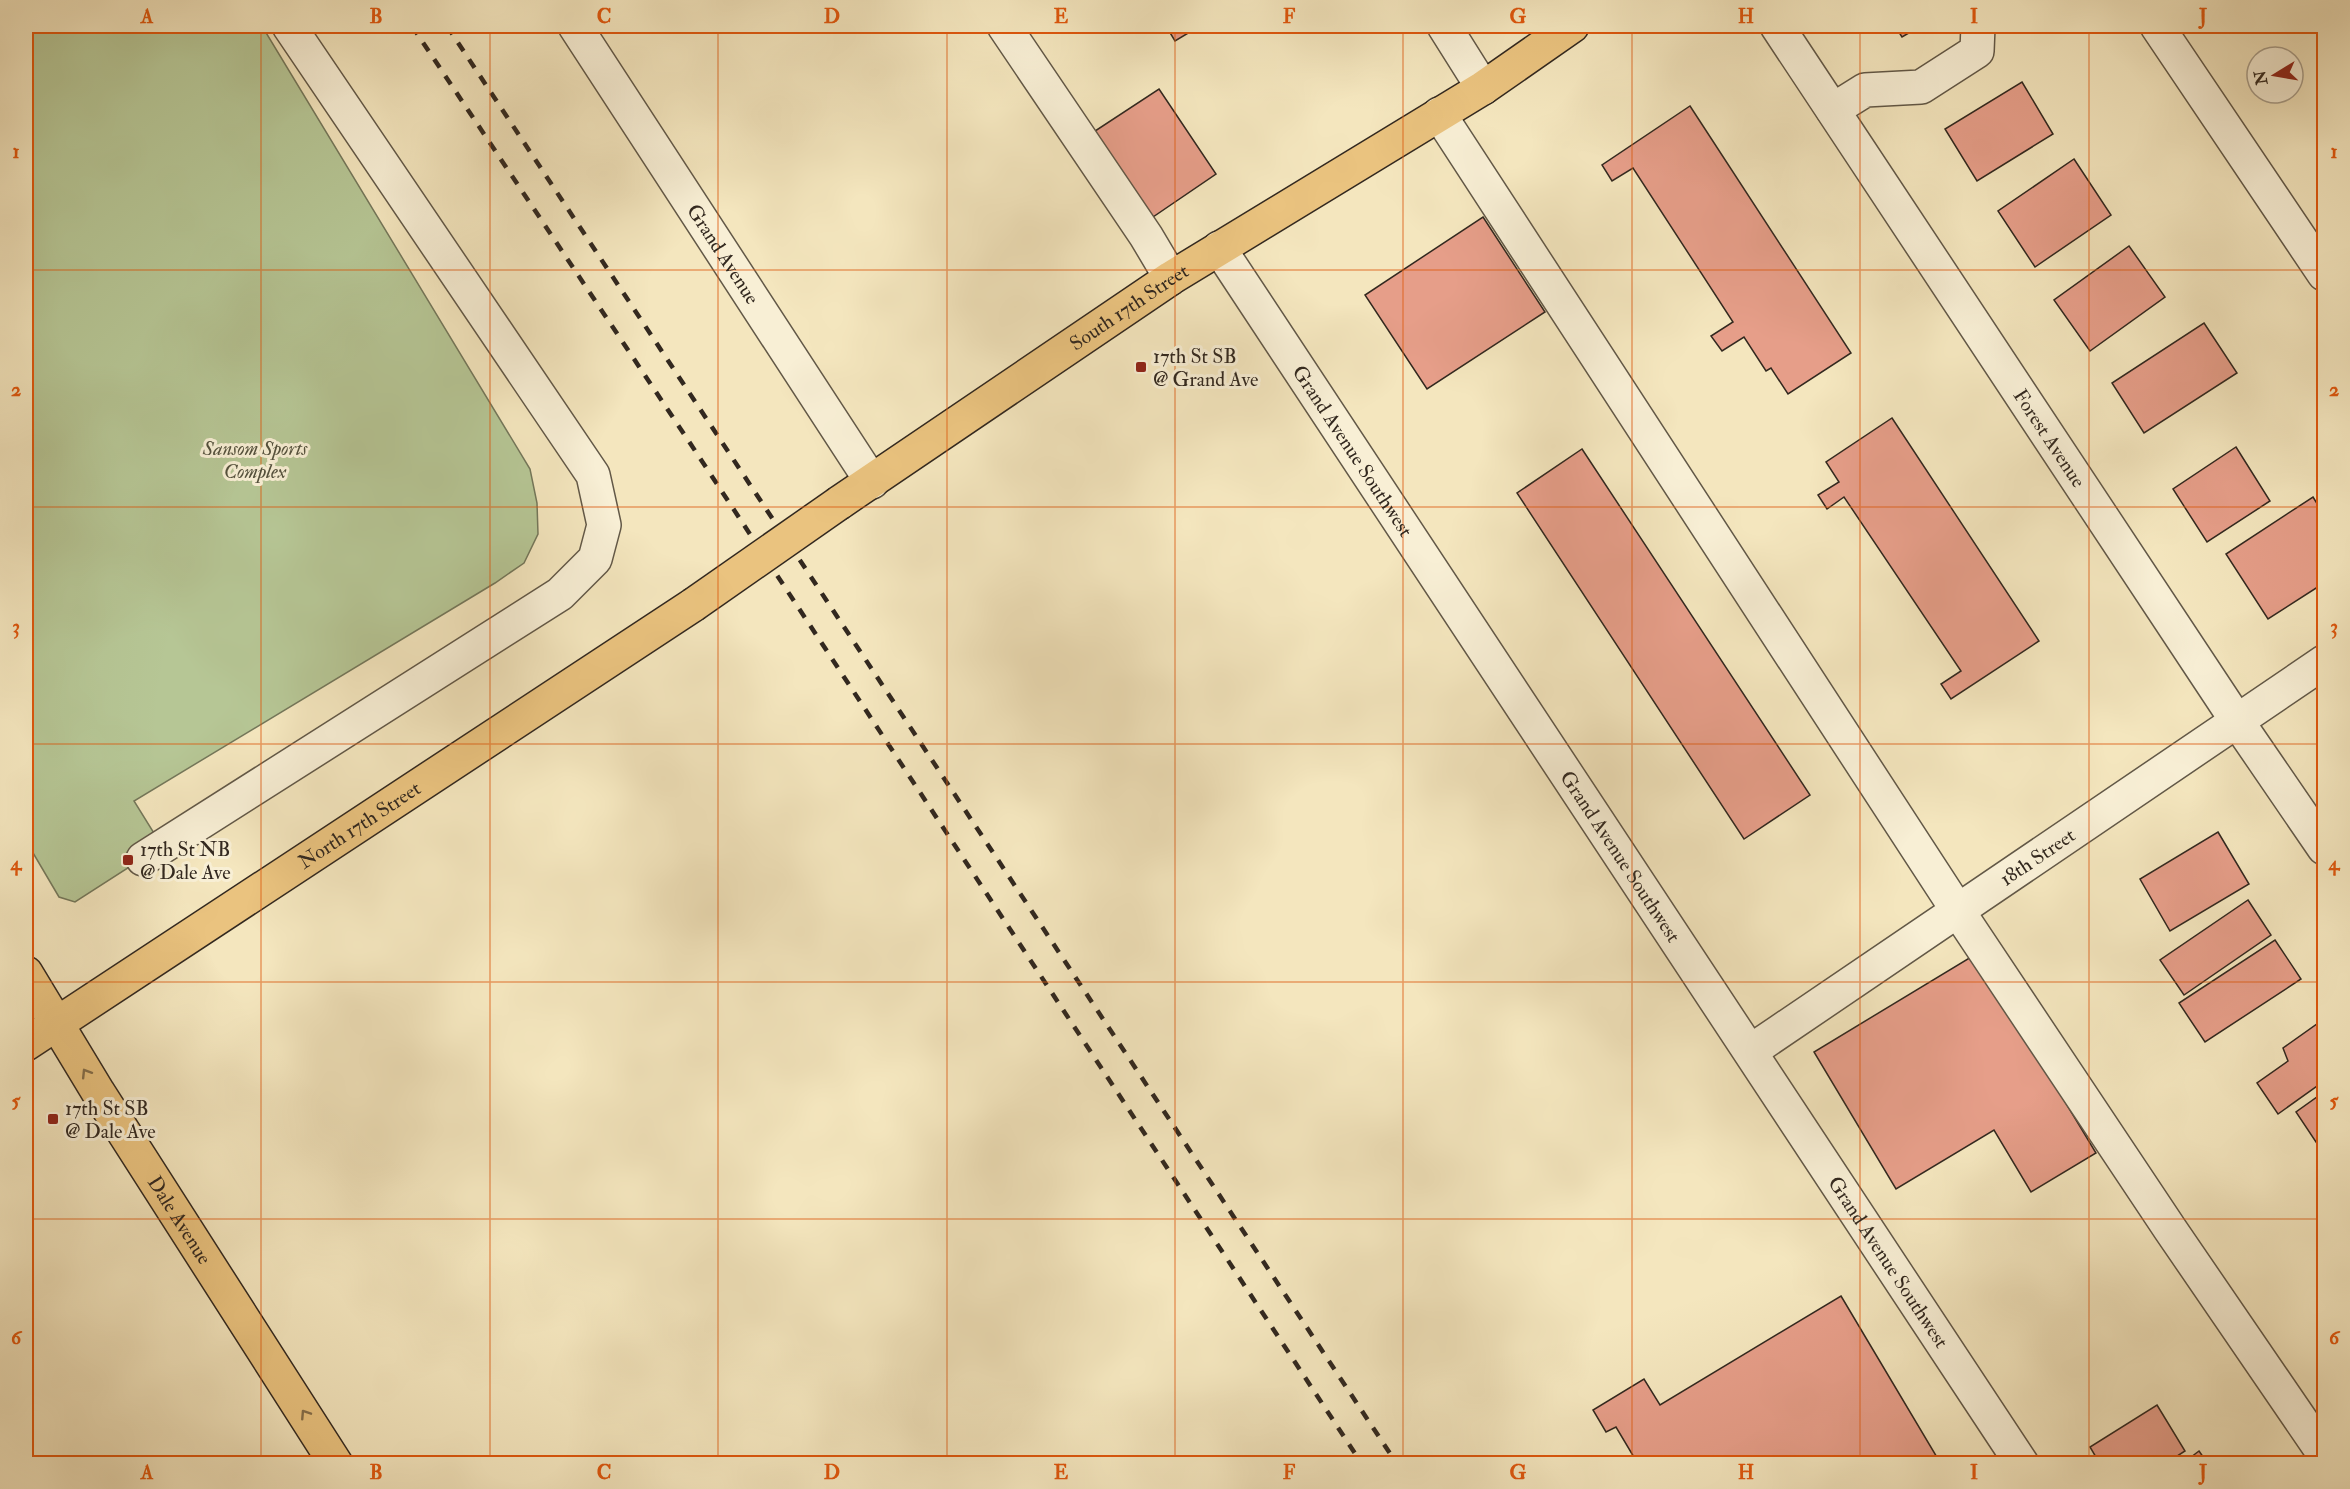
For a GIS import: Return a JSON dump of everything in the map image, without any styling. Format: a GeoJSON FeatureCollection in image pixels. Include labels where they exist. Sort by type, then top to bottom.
{"type":"FeatureCollection","features":[{"type":"Feature","properties":{"kind":"main road","name":"South 17th Street"},"geometry":{"type":"LineString","coordinates":[[693,605],[1171,278],[1483,88],[1572,26]]}},
{"type":"Feature","properties":{"kind":"main road","name":"North 17th Street"},"geometry":{"type":"LineString","coordinates":[[26,1044],[693,605]]}},
{"type":"Feature","properties":{"kind":"main road","name":"Dale Avenue"},"geometry":{"type":"LineString","coordinates":[[26,973],[56,1024],[336,1464]]}},
{"type":"Feature","properties":{"kind":"street"},"geometry":{"type":"LineString","coordinates":[[143,859],[560,594],[595,559],[604,525],[593,476],[289,26]]}},
{"type":"Feature","properties":{"kind":"street","name":"Grand Avenue"},"geometry":{"type":"LineString","coordinates":[[575,26],[872,482]]}},
{"type":"Feature","properties":{"kind":"street"},"geometry":{"type":"LineString","coordinates":[[1004,26],[1139,226],[1171,278]]}},
{"type":"Feature","properties":{"kind":"street"},"geometry":{"type":"LineString","coordinates":[[1444,26],[1483,88]]}},
{"type":"Feature","properties":{"kind":"street","name":"Forest Avenue"},"geometry":{"type":"LineString","coordinates":[[1777,26],[2237,722],[2325,848]]}},
{"type":"Feature","properties":{"kind":"street"},"geometry":{"type":"LineString","coordinates":[[1833,110],[1865,90],[1921,87],[1977,51],[1978,26]]}},
{"type":"Feature","properties":{"kind":"street"},"geometry":{"type":"LineString","coordinates":[[2157,26],[2325,274]]}},
{"type":"Feature","properties":{"kind":"street"},"geometry":{"type":"LineString","coordinates":[[1439,114],[1958,911],[2170,1229],[2325,1454]]}},
{"type":"Feature","properties":{"kind":"street","name":"Grand Avenue Southwest"},"geometry":{"type":"LineString","coordinates":[[1219,248],[2022,1464]]}},
{"type":"Feature","properties":{"kind":"street","name":"18th Street"},"geometry":{"type":"LineString","coordinates":[[1751,1051],[2325,662]]}},
{"type":"Feature","properties":{"kind":"green space","name":"Sansom Sports Complex"},"geometry":{"type":"Polygon","coordinates":[[[26,26],[262,26],[530,469],[537,503],[538,534],[524,563],[495,583],[134,801],[162,846],[75,902],[59,897],[26,841],[26,26]]]}},
{"type":"Feature","properties":{"kind":"building"},"geometry":{"type":"Polygon","coordinates":[[[1166,26],[1200,26],[1175,41],[1166,26]]]}},
{"type":"Feature","properties":{"kind":"building"},"geometry":{"type":"Polygon","coordinates":[[[1895,26],[1921,26],[1902,37],[1895,26]]]}},
{"type":"Feature","properties":{"kind":"building"},"geometry":{"type":"Polygon","coordinates":[[[2022,82],[2053,134],[1977,181],[1945,129],[2022,82]]]}},
{"type":"Feature","properties":{"kind":"building"},"geometry":{"type":"Polygon","coordinates":[[[1159,89],[1216,174],[1150,219],[1092,133],[1159,89]]]}},
{"type":"Feature","properties":{"kind":"building"},"geometry":{"type":"Polygon","coordinates":[[[1690,106],[1851,353],[1788,394],[1771,368],[1766,371],[1744,337],[1722,351],[1711,336],[1733,322],[1633,168],[1612,181],[1602,165],[1690,106]]]}},
{"type":"Feature","properties":{"kind":"building"},"geometry":{"type":"Polygon","coordinates":[[[2074,159],[2111,215],[2035,267],[1998,211],[2074,159]]]}},
{"type":"Feature","properties":{"kind":"building"},"geometry":{"type":"Polygon","coordinates":[[[1483,217],[1545,312],[1427,389],[1365,295],[1483,217]]]}},
{"type":"Feature","properties":{"kind":"building"},"geometry":{"type":"Polygon","coordinates":[[[2129,246],[2165,297],[2090,351],[2054,300],[2129,246]]]}},
{"type":"Feature","properties":{"kind":"building"},"geometry":{"type":"Polygon","coordinates":[[[2204,323],[2237,373],[2144,433],[2112,383],[2204,323]]]}},
{"type":"Feature","properties":{"kind":"building"},"geometry":{"type":"Polygon","coordinates":[[[1892,418],[2039,641],[1951,699],[1941,684],[1961,671],[1844,497],[1827,509],[1818,495],[1839,482],[1826,462],[1892,418]]]}},
{"type":"Feature","properties":{"kind":"building"},"geometry":{"type":"Polygon","coordinates":[[[2236,447],[2270,501],[2207,542],[2173,489],[2236,447]]]}},
{"type":"Feature","properties":{"kind":"building"},"geometry":{"type":"Polygon","coordinates":[[[1582,449],[1810,795],[1744,839],[1517,493],[1582,449]]]}},
{"type":"Feature","properties":{"kind":"building"},"geometry":{"type":"Polygon","coordinates":[[[2313,497],[2324,515],[2324,583],[2268,619],[2226,554],[2313,497]]]}},
{"type":"Feature","properties":{"kind":"building"},"geometry":{"type":"Polygon","coordinates":[[[2218,832],[2249,884],[2170,931],[2140,879],[2218,832]]]}},
{"type":"Feature","properties":{"kind":"building"},"geometry":{"type":"Polygon","coordinates":[[[2248,900],[2271,935],[2184,995],[2160,960],[2248,900]]]}},
{"type":"Feature","properties":{"kind":"building"},"geometry":{"type":"Polygon","coordinates":[[[2275,940],[2301,979],[2205,1042],[2179,1003],[2275,940]]]}},
{"type":"Feature","properties":{"kind":"building"},"geometry":{"type":"Polygon","coordinates":[[[1976,954],[2096,1153],[2031,1192],[1994,1130],[1896,1189],[1814,1052],[1976,954]]]}},
{"type":"Feature","properties":{"kind":"building"},"geometry":{"type":"Polygon","coordinates":[[[2324,1019],[2324,1081],[2278,1114],[2257,1083],[2288,1061],[2283,1048],[2324,1019]]]}},
{"type":"Feature","properties":{"kind":"building"},"geometry":{"type":"Polygon","coordinates":[[[2324,1092],[2324,1154],[2296,1112],[2324,1092]]]}},
{"type":"Feature","properties":{"kind":"building"},"geometry":{"type":"Polygon","coordinates":[[[1841,1296],[1941,1464],[1638,1464],[1616,1427],[1606,1432],[1593,1410],[1644,1379],[1660,1405],[1841,1296]]]}},
{"type":"Feature","properties":{"kind":"building"},"geometry":{"type":"Polygon","coordinates":[[[2157,1405],[2185,1451],[2165,1464],[2100,1464],[2090,1447],[2157,1405]]]}},
{"type":"Feature","properties":{"kind":"building"},"geometry":{"type":"Polygon","coordinates":[[[2199,1451],[2208,1464],[2182,1464],[2199,1451]]]}},
{"type":"Feature","properties":{"kind":"railway"},"geometry":{"type":"LineString","coordinates":[[412,26],[690,443],[1362,1464]]}},
{"type":"Feature","properties":{"kind":"railway"},"geometry":{"type":"LineString","coordinates":[[447,26],[1397,1464]]}},
{"type":"Feature","properties":{"kind":"place","name":"17th St SB @ Grand Ave"},"geometry":{"type":"Point","coordinates":[1141,367]}},
{"type":"Feature","properties":{"kind":"place","name":"17th St NB @ Dale Ave"},"geometry":{"type":"Point","coordinates":[128,860]}},
{"type":"Feature","properties":{"kind":"place","name":"17th St SB @ Dale Ave"},"geometry":{"type":"Point","coordinates":[53,1119]}}]}
